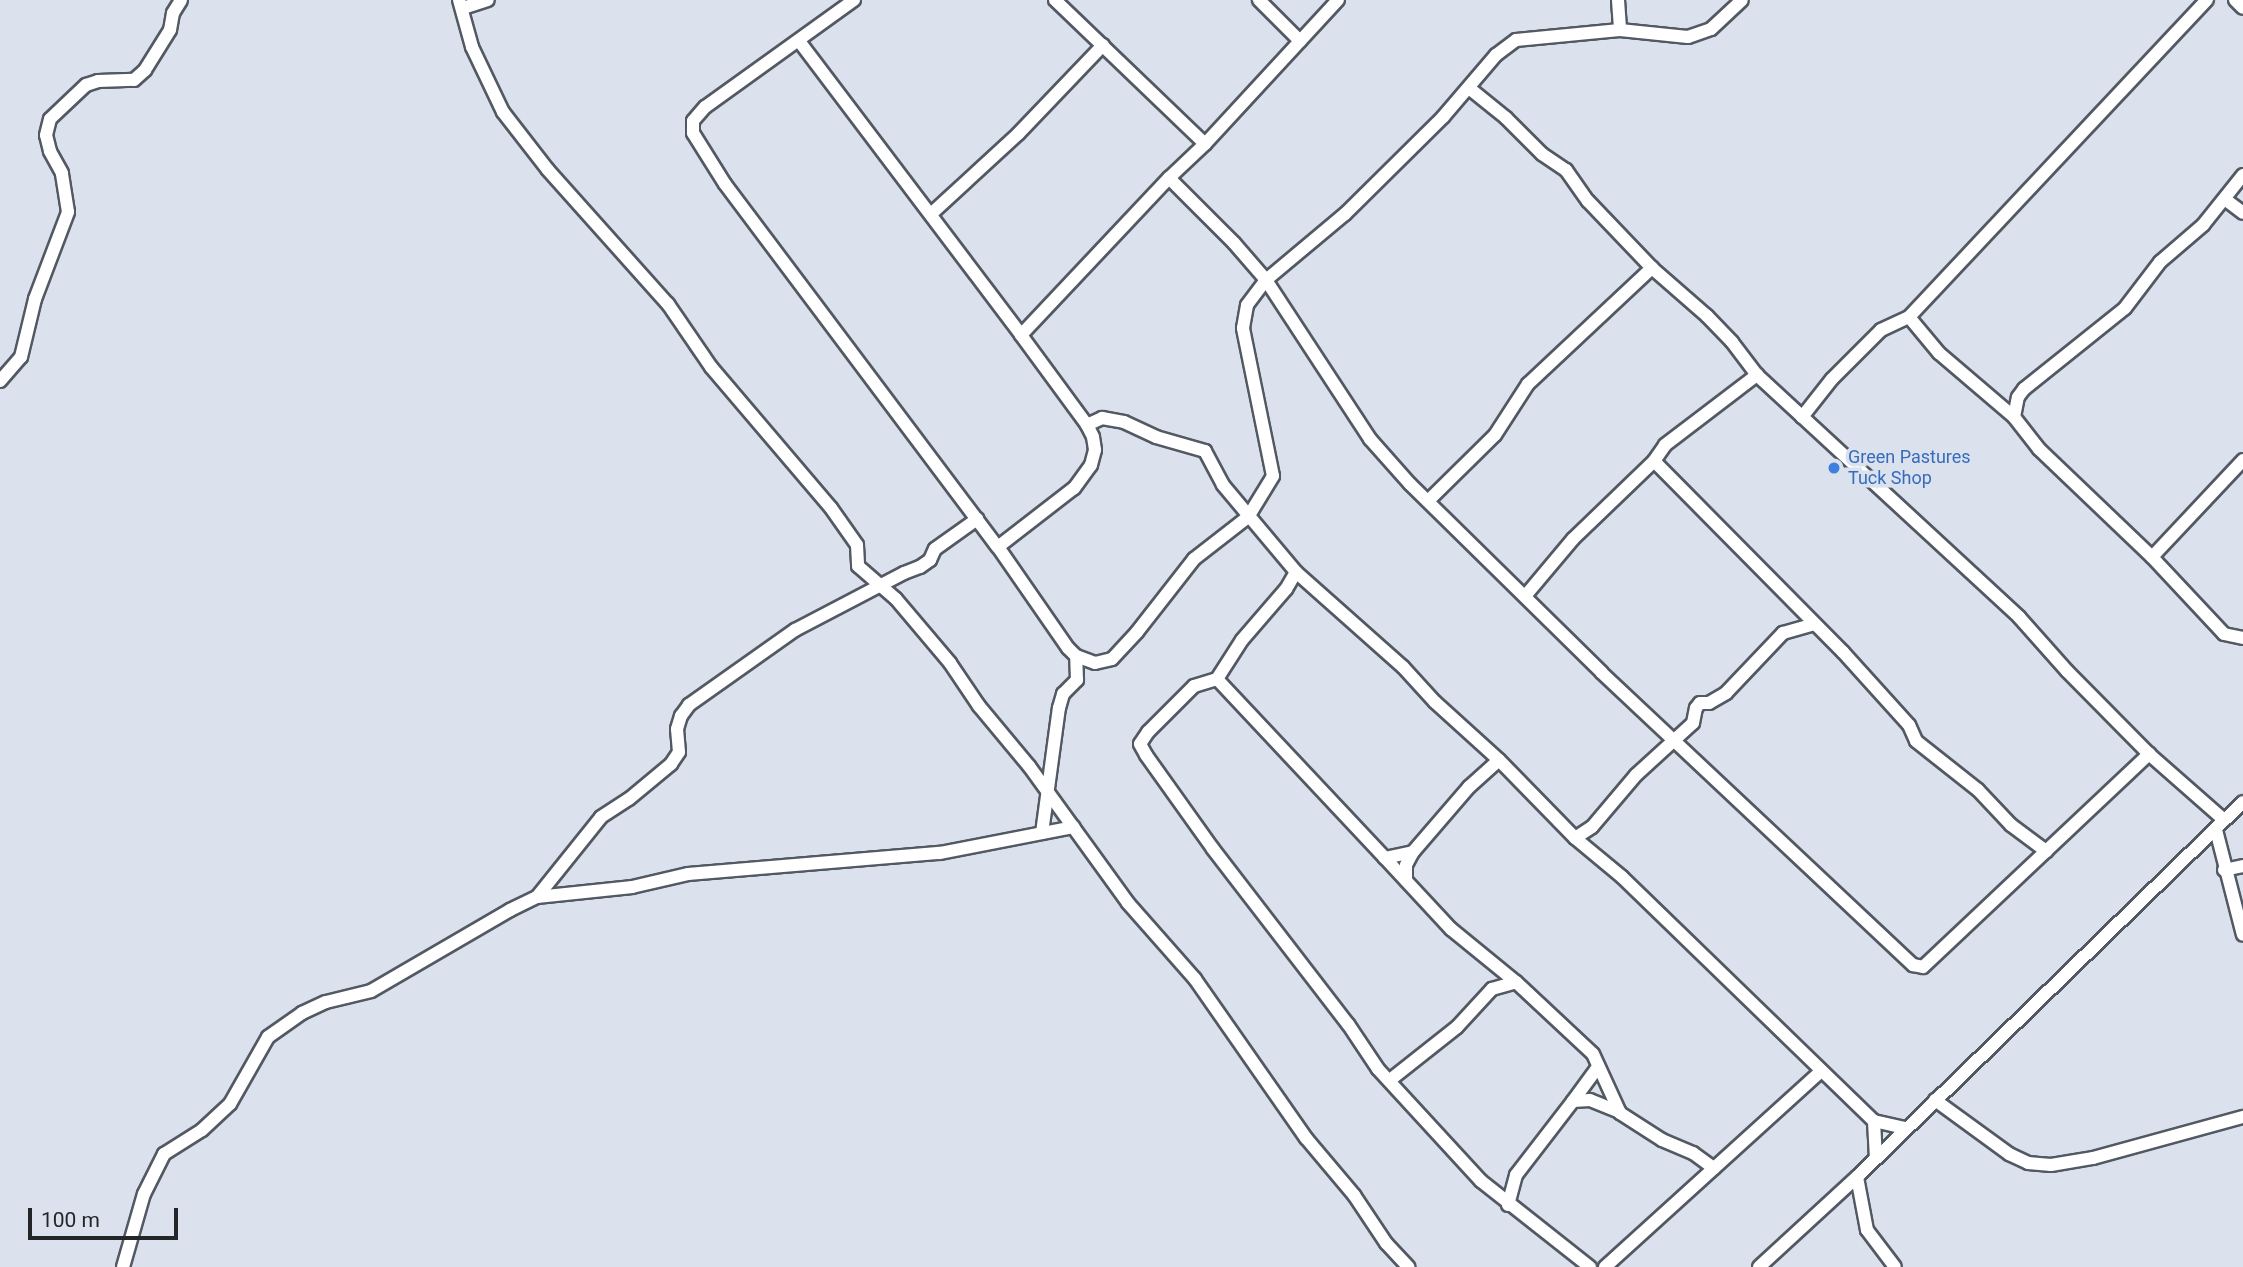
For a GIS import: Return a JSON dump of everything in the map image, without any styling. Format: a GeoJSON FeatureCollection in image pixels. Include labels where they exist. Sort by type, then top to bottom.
{"type":"FeatureCollection","features":[{"type":"Feature","properties":{"kind":"street"},"geometry":{"type":"LineString","coordinates":[[0,381],[21,357],[35,299],[68,212],[62,173],[50,151],[47,135],[50,119],[86,85],[98,81],[134,80],[155,57],[181,0]]}},
{"type":"Feature","properties":{"kind":"street"},"geometry":{"type":"LineString","coordinates":[[488,0],[461,4],[472,47],[503,112],[548,170],[668,304],[711,367],[837,517],[857,545],[858,566],[881,585],[950,663],[979,706],[1029,766],[1128,902],[1195,979],[1306,1138],[1354,1195],[1386,1243],[1408,1267]]}},
{"type":"Feature","properties":{"kind":"street"},"geometry":{"type":"LineString","coordinates":[[854,0],[705,107],[692,121],[692,133],[725,184],[998,547],[1076,656],[1077,680]]}},
{"type":"Feature","properties":{"kind":"street"},"geometry":{"type":"LineString","coordinates":[[1055,0],[1205,144]]}},
{"type":"Feature","properties":{"kind":"street"},"geometry":{"type":"LineString","coordinates":[[1259,0],[1300,41]]}},
{"type":"Feature","properties":{"kind":"street"},"geometry":{"type":"LineString","coordinates":[[1021,335],[1169,178],[1205,144],[1338,0]]}},
{"type":"Feature","properties":{"kind":"street"},"geometry":{"type":"LineString","coordinates":[[1618,0],[1620,30]]}},
{"type":"Feature","properties":{"kind":"street"},"geometry":{"type":"LineString","coordinates":[[1042,833],[1050,796],[1049,767],[1063,694],[1095,663],[1112,659],[1137,632],[1194,559],[1248,517],[1273,476],[1271,456],[1256,408],[1243,328],[1247,305],[1266,280],[1345,214],[1469,88],[1496,55],[1516,40],[1620,30],[1688,37],[1704,33],[1720,23],[1742,0]]}},
{"type":"Feature","properties":{"kind":"street"},"geometry":{"type":"LineString","coordinates":[[1802,417],[1832,379],[1881,330],[1909,317],[2207,0]]}},
{"type":"Feature","properties":{"kind":"street"},"geometry":{"type":"LineString","coordinates":[[2235,0],[2243,8]]}},
{"type":"Feature","properties":{"kind":"street"},"geometry":{"type":"LineString","coordinates":[[799,41],[1087,425],[1095,450],[1091,465],[1074,488],[998,547]]}},
{"type":"Feature","properties":{"kind":"street"},"geometry":{"type":"LineString","coordinates":[[931,214],[1018,134],[1103,46]]}},
{"type":"Feature","properties":{"kind":"street"},"geometry":{"type":"LineString","coordinates":[[1469,88],[1506,118],[1542,154],[1566,170],[1588,201],[1652,268],[1707,316],[1732,342],[1757,375],[2019,617],[2067,671],[2220,825],[2224,870],[2243,935]]}},
{"type":"Feature","properties":{"kind":"street"},"geometry":{"type":"LineString","coordinates":[[2014,417],[2018,397],[2035,378],[2125,308],[2160,262],[2203,225],[2226,200],[2243,175]]}},
{"type":"Feature","properties":{"kind":"street"},"geometry":{"type":"LineString","coordinates":[[1169,178],[1234,243],[1266,280],[1370,439],[1428,501],[1602,673],[1913,965],[1923,967],[2149,754]]}},
{"type":"Feature","properties":{"kind":"street"},"geometry":{"type":"LineString","coordinates":[[2226,200],[2243,213]]}},
{"type":"Feature","properties":{"kind":"street"},"geometry":{"type":"LineString","coordinates":[[1428,501],[1495,435],[1528,384],[1652,268]]}},
{"type":"Feature","properties":{"kind":"street"},"geometry":{"type":"LineString","coordinates":[[1909,317],[1939,353],[2014,417],[2039,449],[2152,557],[2224,634],[2243,639]]}},
{"type":"Feature","properties":{"kind":"street"},"geometry":{"type":"LineString","coordinates":[[1525,595],[1573,539],[1654,461],[1665,445],[1757,375]]}},
{"type":"Feature","properties":{"kind":"street"},"geometry":{"type":"LineString","coordinates":[[1087,425],[1102,418],[1124,422],[1157,437],[1205,452],[1223,485],[1296,572],[1363,630],[1435,702],[1499,760],[1575,838],[1622,877],[1874,1121],[1905,1128]]}},
{"type":"Feature","properties":{"kind":"street"},"geometry":{"type":"LineString","coordinates":[[2152,557],[2243,460]]}},
{"type":"Feature","properties":{"kind":"street"},"geometry":{"type":"LineString","coordinates":[[1654,461],[1896,710],[1927,752],[1961,776],[2011,825],[2046,851]]}},
{"type":"Feature","properties":{"kind":"street"},"geometry":{"type":"LineString","coordinates":[[537,898],[601,817],[629,799],[671,764],[679,752],[677,729],[681,716],[689,705],[795,630],[920,567],[930,560],[935,549],[977,519]]}},
{"type":"Feature","properties":{"kind":"street"},"geometry":{"type":"LineString","coordinates":[[1296,572],[1286,589],[1242,640],[1217,679],[1194,686],[1140,744],[1213,849],[1326,994],[1378,1069],[1487,1186],[1590,1267]]}},
{"type":"Feature","properties":{"kind":"street"},"geometry":{"type":"LineString","coordinates":[[1575,838],[1592,827],[1636,775],[1693,723],[1696,708],[1700,703],[1709,703],[1726,693],[1783,633],[1814,624]]}},
{"type":"Feature","properties":{"kind":"street"},"geometry":{"type":"LineString","coordinates":[[1076,656],[1095,663]]}},
{"type":"Feature","properties":{"kind":"street"},"geometry":{"type":"LineString","coordinates":[[1217,679],[1451,929],[1516,982],[1593,1054],[1620,1113]]}},
{"type":"Feature","properties":{"kind":"street"},"geometry":{"type":"LineString","coordinates":[[1405,880],[1406,865],[1413,852],[1469,787],[1499,760]]}},
{"type":"Feature","properties":{"kind":"street"},"geometry":{"type":"LineString","coordinates":[[1759,1267],[1857,1177],[2243,802]]}},
{"type":"Feature","properties":{"kind":"street"},"geometry":{"type":"LineString","coordinates":[[122,1267],[144,1194],[164,1154],[202,1130],[230,1104],[268,1037],[302,1013],[326,1002],[371,991],[469,931],[537,898],[632,887],[688,874],[750,867],[940,853],[1073,827]]}},
{"type":"Feature","properties":{"kind":"street"},"geometry":{"type":"LineString","coordinates":[[1385,858],[1413,852]]}},
{"type":"Feature","properties":{"kind":"street"},"geometry":{"type":"LineString","coordinates":[[2224,870],[2243,866]]}},
{"type":"Feature","properties":{"kind":"street"},"geometry":{"type":"LineString","coordinates":[[1390,1080],[1457,1027],[1492,989],[1516,982]]}},
{"type":"Feature","properties":{"kind":"street"},"geometry":{"type":"LineString","coordinates":[[1508,1205],[1513,1180],[1553,1122],[1573,1101],[1598,1067]]}},
{"type":"Feature","properties":{"kind":"street"},"geometry":{"type":"LineString","coordinates":[[1605,1267],[1821,1071]]}},
{"type":"Feature","properties":{"kind":"street"},"geometry":{"type":"LineString","coordinates":[[1573,1101],[1590,1100],[1620,1113],[1662,1140],[1693,1153],[1714,1168]]}},
{"type":"Feature","properties":{"kind":"street"},"geometry":{"type":"LineString","coordinates":[[1934,1100],[2009,1154],[2028,1163],[2051,1164],[2093,1158],[2243,1117]]}},
{"type":"Feature","properties":{"kind":"street"},"geometry":{"type":"LineString","coordinates":[[1874,1121],[1876,1158]]}},
{"type":"Feature","properties":{"kind":"street"},"geometry":{"type":"LineString","coordinates":[[1857,1177],[1867,1230],[1895,1267]]}},
{"type":"Feature","properties":{"kind":"street"},"geometry":{"type":"LineString","coordinates":[[1487,1186],[1513,1180]]}},
{"type":"Feature","properties":{"kind":"place","name":"Green Pastures Tuck Shop"},"geometry":{"type":"Point","coordinates":[1834,468]}}]}
